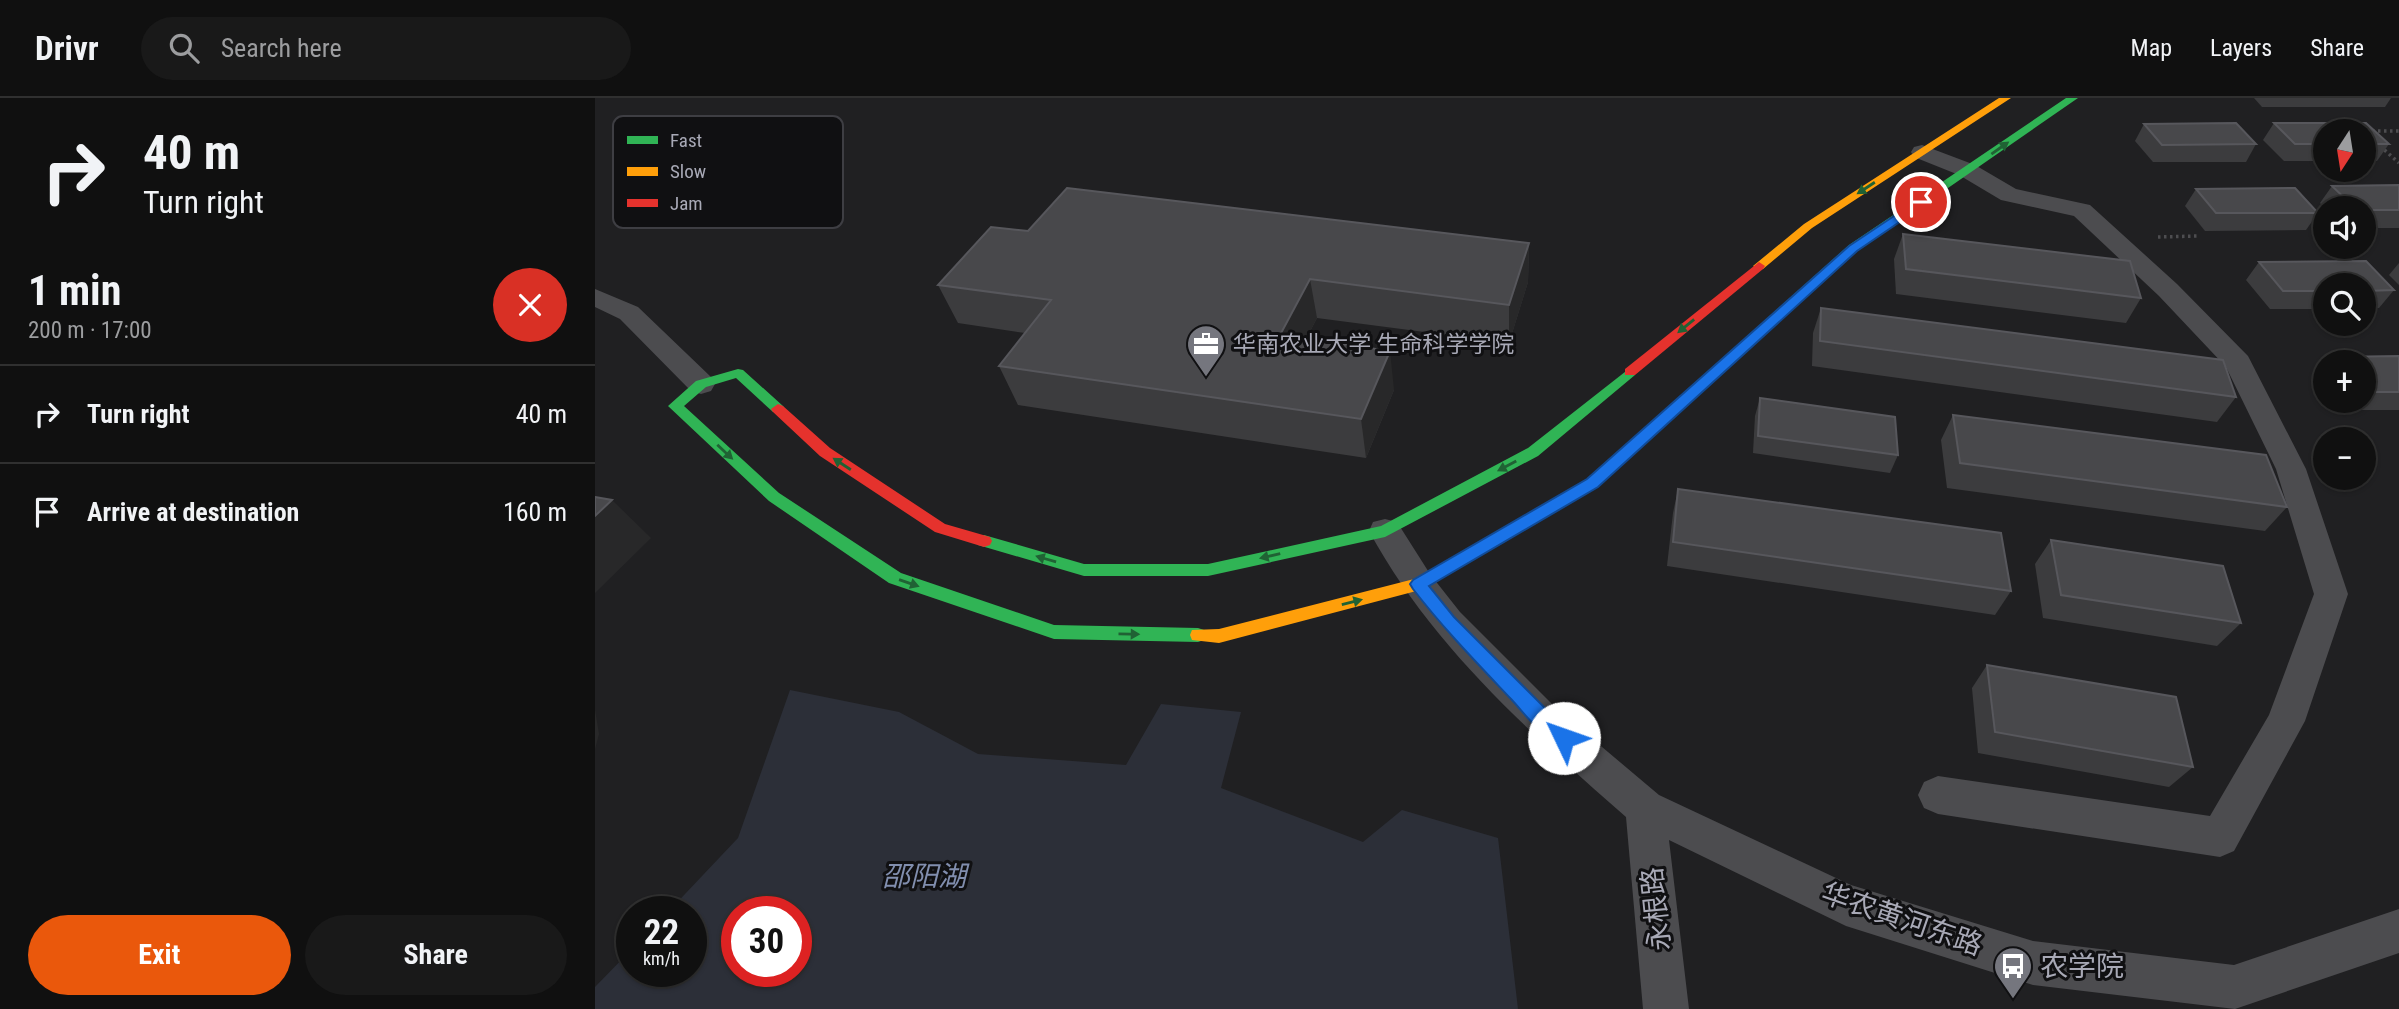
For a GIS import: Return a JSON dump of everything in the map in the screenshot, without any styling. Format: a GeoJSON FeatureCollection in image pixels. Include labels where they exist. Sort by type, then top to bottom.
{"type":"FeatureCollection","features":[{"type":"Feature","properties":{"kind":"street"},"geometry":{"type":"LineString","coordinates":[[2006,98],[1808,226],[1533,452],[1385,531],[1208,570],[1084,570],[940,528],[825,452],[738,373],[701,384],[675,406],[774,497],[895,578],[1054,632],[1219,636],[1418,584],[1592,483],[1853,248],[2073,98]]}},
{"type":"Feature","properties":{"kind":"street"},"geometry":{"type":"LineString","coordinates":[[1922,152],[1967,170],[2010,195],[2082,210],[2168,290],[2238,363],[2291,469],[2331,594],[2286,721],[2220,837],[1938,795]]}},
{"type":"Feature","properties":{"kind":"street"},"geometry":{"type":"LineString","coordinates":[[595,296],[629,313],[701,384]]}},
{"type":"Feature","properties":{"kind":"street","name":"华农黄河东路"},"geometry":{"type":"LineString","coordinates":[[1385,531],[1418,584],[1448,622],[1544,721],[1645,808],[1846,905],[2033,963],[2234,987],[2399,931]]}},
{"type":"Feature","properties":{"kind":"street","name":"永根路"},"geometry":{"type":"LineString","coordinates":[[1645,808],[1666,1009]]}},
{"type":"Feature","properties":{"kind":"path"},"geometry":{"type":"LineString","coordinates":[[2377,131],[2399,131]]}},
{"type":"Feature","properties":{"kind":"path"},"geometry":{"type":"LineString","coordinates":[[2377,143],[2399,163]]}},
{"type":"Feature","properties":{"kind":"shaded area"},"geometry":{"type":"Polygon","coordinates":[[[595,98],[2399,98],[2399,1009],[595,1009],[595,98]]]}},
{"type":"Feature","properties":{"kind":"water","name":"邵阳湖"},"geometry":{"type":"Polygon","coordinates":[[[790,690],[899,712],[978,754],[1126,765],[1161,704],[1241,712],[1221,788],[1363,842],[1402,810],[1498,838],[1518,1009],[595,1009],[595,987],[616,965],[616,987],[707,987],[707,896],[683,896],[738,838],[790,690]]]}},
{"type":"Feature","properties":{"kind":"building"},"geometry":{"type":"Polygon","coordinates":[[[2236,123],[2256,144],[2162,145],[2144,124],[2236,123]]]}},
{"type":"Feature","properties":{"kind":"building"},"geometry":{"type":"Polygon","coordinates":[[[2274,123],[2313,123],[2313,144],[2295,144],[2274,123]]]}},
{"type":"Feature","properties":{"kind":"building"},"geometry":{"type":"Polygon","coordinates":[[[2377,133],[2389,144],[2377,144],[2377,133]]]}},
{"type":"Feature","properties":{"kind":"building"},"geometry":{"type":"Polygon","coordinates":[[[2399,185],[2399,210],[2376,210],[2376,196],[2342,196],[2332,186],[2399,185]]]}},
{"type":"Feature","properties":{"kind":"building"},"geometry":{"type":"Polygon","coordinates":[[[1067,188],[1529,243],[1509,305],[1310,279],[1280,335],[1390,351],[1361,419],[999,366],[1051,300],[938,285],[991,227],[1028,231],[1067,188]]]}},
{"type":"Feature","properties":{"kind":"building"},"geometry":{"type":"Polygon","coordinates":[[[2295,188],[2313,208],[2313,213],[2216,213],[2196,189],[2295,188]]]}},
{"type":"Feature","properties":{"kind":"building"},"geometry":{"type":"Polygon","coordinates":[[[1903,234],[2130,261],[2141,298],[1906,269],[1903,234]]]}},
{"type":"Feature","properties":{"kind":"building"},"geometry":{"type":"Polygon","coordinates":[[[2366,261],[2394,290],[2376,291],[2376,273],[2313,273],[2313,291],[2283,291],[2259,262],[2366,261]]]}},
{"type":"Feature","properties":{"kind":"building"},"geometry":{"type":"Polygon","coordinates":[[[1821,308],[2223,360],[2236,397],[1820,341],[1821,308]]]}},
{"type":"Feature","properties":{"kind":"building"},"geometry":{"type":"Polygon","coordinates":[[[2376,356],[2399,356],[2399,392],[2376,392],[2376,356]]]}},
{"type":"Feature","properties":{"kind":"building"},"geometry":{"type":"Polygon","coordinates":[[[1760,398],[1895,417],[1898,455],[1758,436],[1760,398]]]}},
{"type":"Feature","properties":{"kind":"building"},"geometry":{"type":"Polygon","coordinates":[[[1953,415],[2266,455],[2287,507],[1960,463],[1953,415]]]}},
{"type":"Feature","properties":{"kind":"building"},"geometry":{"type":"Polygon","coordinates":[[[1678,489],[2001,533],[2011,591],[1673,542],[1678,489]]]}},
{"type":"Feature","properties":{"kind":"building"},"geometry":{"type":"Polygon","coordinates":[[[595,497],[612,500],[595,516],[595,497]]]}},
{"type":"Feature","properties":{"kind":"building"},"geometry":{"type":"Polygon","coordinates":[[[2051,540],[2223,566],[2241,623],[2061,595],[2051,540]]]}},
{"type":"Feature","properties":{"kind":"building"},"geometry":{"type":"Polygon","coordinates":[[[1987,665],[2176,697],[2193,767],[1995,732],[1987,665]]]}},
{"type":"Feature","properties":{"kind":"traffic: fast"},"geometry":{"type":"LineString","coordinates":[[1595,481],[1853,248],[2073,98]]}},
{"type":"Feature","properties":{"kind":"traffic: fast"},"geometry":{"type":"LineString","coordinates":[[984,541],[1084,570],[1208,570],[1385,531],[1533,452],[1630,372]]}},
{"type":"Feature","properties":{"kind":"traffic: fast"},"geometry":{"type":"LineString","coordinates":[[778,409],[738,373],[701,384],[675,406],[774,497],[895,578],[1054,632],[1198,635]]}},
{"type":"Feature","properties":{"kind":"traffic: slow"},"geometry":{"type":"LineString","coordinates":[[1759,266],[1808,226],[2006,98]]}},
{"type":"Feature","properties":{"kind":"traffic: slow"},"geometry":{"type":"LineString","coordinates":[[1198,635],[1219,636],[1418,584],[1595,481]]}},
{"type":"Feature","properties":{"kind":"traffic: jam"},"geometry":{"type":"LineString","coordinates":[[1630,372],[1759,266]]}},
{"type":"Feature","properties":{"kind":"traffic: jam"},"geometry":{"type":"LineString","coordinates":[[778,409],[825,452],[940,528],[984,541]]}},
{"type":"Feature","properties":{"kind":"place","name":"华南农业大学 生命科学学院"},"geometry":{"type":"Point","coordinates":[1206,378]}},
{"type":"Feature","properties":{"kind":"place","name":"农学院"},"geometry":{"type":"Point","coordinates":[2013,1000]}},
{"type":"Feature","properties":{"kind":"route"},"geometry":{"type":"LineString","coordinates":[[1564,738],[1544,721],[1448,622],[1418,584],[1592,483],[1853,248],[1921,202]]}}]}
